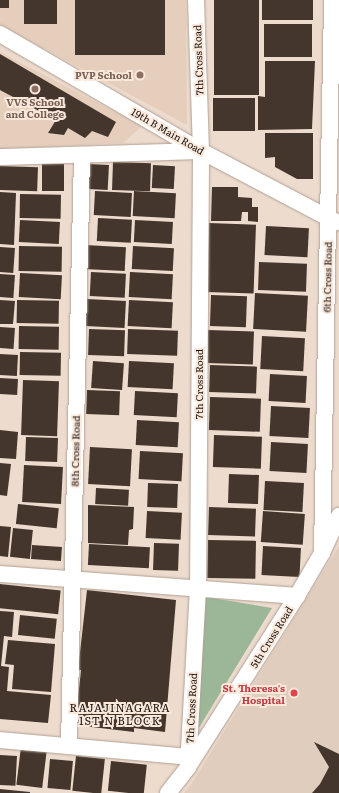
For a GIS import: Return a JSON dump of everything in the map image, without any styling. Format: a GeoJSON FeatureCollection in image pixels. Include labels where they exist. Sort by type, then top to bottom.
{"type":"FeatureCollection","features":[{"type":"Feature","properties":{"kind":"street","name":"7th Cross Road"},"geometry":{"type":"LineString","coordinates":[[188,762],[198,590],[201,151],[196,0]]}},
{"type":"Feature","properties":{"kind":"street","name":"6th Cross Road"},"geometry":{"type":"LineString","coordinates":[[322,553],[334,221],[332,0]]}},
{"type":"Feature","properties":{"kind":"street","name":"19th B Main Road"},"geometry":{"type":"LineString","coordinates":[[0,34],[201,151],[334,221]]}},
{"type":"Feature","properties":{"kind":"street"},"geometry":{"type":"LineString","coordinates":[[0,157],[82,156],[201,151]]}},
{"type":"Feature","properties":{"kind":"street","name":"8th Cross Road"},"geometry":{"type":"LineString","coordinates":[[69,746],[82,156]]}},
{"type":"Feature","properties":{"kind":"street","name":"5th Cross Road"},"geometry":{"type":"LineString","coordinates":[[168,793],[297,596],[322,553],[339,516]]}},
{"type":"Feature","properties":{"kind":"street"},"geometry":{"type":"LineString","coordinates":[[0,574],[198,590],[297,596]]}},
{"type":"Feature","properties":{"kind":"street"},"geometry":{"type":"LineString","coordinates":[[0,740],[69,746],[188,762]]}},
{"type":"Feature","properties":{"kind":"shaded area","name":"PVP School"},"geometry":{"type":"Polygon","coordinates":[[[0,0],[186,0],[187,125],[0,25],[0,0]]]}},
{"type":"Feature","properties":{"kind":"shaded area","name":"VVS School and College"},"geometry":{"type":"Polygon","coordinates":[[[0,52],[142,126],[123,143],[0,149],[0,52]]]}},
{"type":"Feature","properties":{"kind":"shaded area","name":"St. Theresa's Hospital"},"geometry":{"type":"Polygon","coordinates":[[[339,546],[339,793],[184,793],[192,783],[339,546]]]}},
{"type":"Feature","properties":{"kind":"green space"},"geometry":{"type":"Polygon","coordinates":[[[206,597],[272,608],[197,731],[206,597]]]}},
{"type":"Feature","properties":{"kind":"building"},"geometry":{"type":"Polygon","coordinates":[[[0,0],[9,0],[9,8],[0,8],[0,0]]]}},
{"type":"Feature","properties":{"kind":"building"},"geometry":{"type":"Polygon","coordinates":[[[24,0],[57,0],[57,24],[24,24],[24,0]]]}},
{"type":"Feature","properties":{"kind":"building"},"geometry":{"type":"Polygon","coordinates":[[[75,0],[165,0],[165,55],[75,55],[75,0]]]}},
{"type":"Feature","properties":{"kind":"building"},"geometry":{"type":"Polygon","coordinates":[[[214,0],[259,0],[259,95],[214,95],[214,0]]]}},
{"type":"Feature","properties":{"kind":"building"},"geometry":{"type":"Polygon","coordinates":[[[262,0],[313,0],[313,20],[262,20],[262,0]]]}},
{"type":"Feature","properties":{"kind":"building"},"geometry":{"type":"Polygon","coordinates":[[[264,24],[312,24],[312,57],[264,57],[264,24]]]}},
{"type":"Feature","properties":{"kind":"building"},"geometry":{"type":"Polygon","coordinates":[[[0,54],[116,122],[108,137],[92,131],[85,138],[68,128],[64,135],[48,133],[56,120],[0,90],[0,54]]]}},
{"type":"Feature","properties":{"kind":"building"},"geometry":{"type":"Polygon","coordinates":[[[265,61],[315,61],[312,129],[258,130],[258,96],[265,97],[265,61]]]}},
{"type":"Feature","properties":{"kind":"building"},"geometry":{"type":"Polygon","coordinates":[[[213,98],[255,98],[255,131],[213,131],[213,98]]]}},
{"type":"Feature","properties":{"kind":"building"},"geometry":{"type":"Polygon","coordinates":[[[265,133],[313,133],[313,179],[297,179],[275,167],[275,157],[265,158],[265,133]]]}},
{"type":"Feature","properties":{"kind":"building"},"geometry":{"type":"Polygon","coordinates":[[[113,162],[151,163],[150,191],[112,190],[113,162]]]}},
{"type":"Feature","properties":{"kind":"building"},"geometry":{"type":"Polygon","coordinates":[[[42,164],[64,164],[64,191],[42,191],[42,164]]]}},
{"type":"Feature","properties":{"kind":"building"},"geometry":{"type":"Polygon","coordinates":[[[89,164],[109,165],[108,190],[88,189],[89,164]]]}},
{"type":"Feature","properties":{"kind":"building"},"geometry":{"type":"Polygon","coordinates":[[[153,165],[175,166],[174,189],[152,188],[153,165]]]}},
{"type":"Feature","properties":{"kind":"building"},"geometry":{"type":"Polygon","coordinates":[[[0,166],[38,167],[37,191],[0,190],[0,166]]]}},
{"type":"Feature","properties":{"kind":"building"},"geometry":{"type":"Polygon","coordinates":[[[212,187],[238,187],[238,197],[252,198],[252,207],[258,207],[258,222],[248,221],[248,212],[242,212],[241,221],[211,221],[212,187]]]}},
{"type":"Feature","properties":{"kind":"building"},"geometry":{"type":"Polygon","coordinates":[[[95,191],[132,193],[131,217],[94,215],[95,191]]]}},
{"type":"Feature","properties":{"kind":"building"},"geometry":{"type":"Polygon","coordinates":[[[134,191],[176,193],[175,218],[133,216],[134,191]]]}},
{"type":"Feature","properties":{"kind":"building"},"geometry":{"type":"Polygon","coordinates":[[[0,192],[16,193],[14,245],[0,244],[0,192]]]}},
{"type":"Feature","properties":{"kind":"building"},"geometry":{"type":"Polygon","coordinates":[[[20,194],[61,195],[61,219],[20,218],[20,194]]]}},
{"type":"Feature","properties":{"kind":"building"},"geometry":{"type":"Polygon","coordinates":[[[98,218],[132,220],[131,243],[97,241],[98,218]]]}},
{"type":"Feature","properties":{"kind":"building"},"geometry":{"type":"Polygon","coordinates":[[[20,220],[60,222],[59,244],[19,242],[20,220]]]}},
{"type":"Feature","properties":{"kind":"building"},"geometry":{"type":"Polygon","coordinates":[[[135,220],[173,222],[172,244],[134,242],[135,220]]]}},
{"type":"Feature","properties":{"kind":"building"},"geometry":{"type":"Polygon","coordinates":[[[209,223],[256,225],[254,294],[207,292],[209,223]]]}},
{"type":"Feature","properties":{"kind":"building"},"geometry":{"type":"Polygon","coordinates":[[[266,226],[309,228],[307,257],[264,255],[266,226]]]}},
{"type":"Feature","properties":{"kind":"building"},"geometry":{"type":"Polygon","coordinates":[[[85,245],[126,247],[125,271],[84,269],[85,245]]]}},
{"type":"Feature","properties":{"kind":"building"},"geometry":{"type":"Polygon","coordinates":[[[19,246],[62,247],[62,272],[19,271],[19,246]]]}},
{"type":"Feature","properties":{"kind":"building"},"geometry":{"type":"Polygon","coordinates":[[[133,246],[174,248],[173,271],[132,269],[133,246]]]}},
{"type":"Feature","properties":{"kind":"building"},"geometry":{"type":"Polygon","coordinates":[[[0,247],[15,248],[13,273],[0,272],[0,247]]]}},
{"type":"Feature","properties":{"kind":"building"},"geometry":{"type":"Polygon","coordinates":[[[259,262],[307,264],[306,292],[258,290],[259,262]]]}},
{"type":"Feature","properties":{"kind":"building"},"geometry":{"type":"Polygon","coordinates":[[[91,272],[126,274],[125,298],[90,296],[91,272]]]}},
{"type":"Feature","properties":{"kind":"building"},"geometry":{"type":"Polygon","coordinates":[[[130,272],[173,274],[172,299],[129,297],[130,272]]]}},
{"type":"Feature","properties":{"kind":"building"},"geometry":{"type":"Polygon","coordinates":[[[20,273],[62,275],[61,299],[19,297],[20,273]]]}},
{"type":"Feature","properties":{"kind":"building"},"geometry":{"type":"Polygon","coordinates":[[[0,274],[15,275],[13,298],[0,297],[0,274]]]}},
{"type":"Feature","properties":{"kind":"building"},"geometry":{"type":"Polygon","coordinates":[[[255,293],[308,296],[306,332],[253,329],[255,293]]]}},
{"type":"Feature","properties":{"kind":"building"},"geometry":{"type":"Polygon","coordinates":[[[211,295],[247,296],[246,327],[210,326],[211,295]]]}},
{"type":"Feature","properties":{"kind":"building"},"geometry":{"type":"Polygon","coordinates":[[[87,299],[126,301],[125,328],[86,326],[87,299]]]}},
{"type":"Feature","properties":{"kind":"building"},"geometry":{"type":"Polygon","coordinates":[[[0,300],[15,301],[13,324],[0,324],[0,300]]]}},
{"type":"Feature","properties":{"kind":"building"},"geometry":{"type":"Polygon","coordinates":[[[17,300],[59,301],[59,324],[17,323],[17,300]]]}},
{"type":"Feature","properties":{"kind":"building"},"geometry":{"type":"Polygon","coordinates":[[[129,300],[173,302],[172,328],[128,326],[129,300]]]}},
{"type":"Feature","properties":{"kind":"building"},"geometry":{"type":"Polygon","coordinates":[[[19,326],[59,327],[59,350],[19,349],[19,326]]]}},
{"type":"Feature","properties":{"kind":"building"},"geometry":{"type":"Polygon","coordinates":[[[0,327],[15,328],[13,349],[0,348],[0,327]]]}},
{"type":"Feature","properties":{"kind":"building"},"geometry":{"type":"Polygon","coordinates":[[[89,329],[125,330],[124,356],[88,355],[89,329]]]}},
{"type":"Feature","properties":{"kind":"building"},"geometry":{"type":"Polygon","coordinates":[[[128,329],[178,331],[177,356],[127,354],[128,329]]]}},
{"type":"Feature","properties":{"kind":"building"},"geometry":{"type":"Polygon","coordinates":[[[208,330],[254,332],[253,365],[207,363],[208,330]]]}},
{"type":"Feature","properties":{"kind":"building"},"geometry":{"type":"Polygon","coordinates":[[[262,336],[305,338],[303,371],[260,369],[262,336]]]}},
{"type":"Feature","properties":{"kind":"building"},"geometry":{"type":"Polygon","coordinates":[[[20,352],[61,353],[61,376],[20,375],[20,352]]]}},
{"type":"Feature","properties":{"kind":"building"},"geometry":{"type":"Polygon","coordinates":[[[0,354],[18,355],[17,376],[0,375],[0,354]]]}},
{"type":"Feature","properties":{"kind":"building"},"geometry":{"type":"Polygon","coordinates":[[[93,361],[124,363],[122,390],[91,388],[93,361]]]}},
{"type":"Feature","properties":{"kind":"building"},"geometry":{"type":"Polygon","coordinates":[[[129,361],[174,363],[173,389],[128,387],[129,361]]]}},
{"type":"Feature","properties":{"kind":"building"},"geometry":{"type":"Polygon","coordinates":[[[210,365],[257,367],[256,394],[209,392],[210,365]]]}},
{"type":"Feature","properties":{"kind":"building"},"geometry":{"type":"Polygon","coordinates":[[[270,374],[307,376],[306,403],[269,401],[270,374]]]}},
{"type":"Feature","properties":{"kind":"building"},"geometry":{"type":"Polygon","coordinates":[[[0,378],[18,379],[17,395],[0,394],[0,378]]]}},
{"type":"Feature","properties":{"kind":"building"},"geometry":{"type":"Polygon","coordinates":[[[23,380],[59,381],[57,436],[21,435],[23,380]]]}},
{"type":"Feature","properties":{"kind":"building"},"geometry":{"type":"Polygon","coordinates":[[[87,390],[120,391],[119,415],[86,414],[87,390]]]}},
{"type":"Feature","properties":{"kind":"building"},"geometry":{"type":"Polygon","coordinates":[[[135,391],[178,393],[177,417],[134,415],[135,391]]]}},
{"type":"Feature","properties":{"kind":"building"},"geometry":{"type":"Polygon","coordinates":[[[210,397],[261,399],[260,432],[209,430],[210,397]]]}},
{"type":"Feature","properties":{"kind":"building"},"geometry":{"type":"Polygon","coordinates":[[[271,406],[310,408],[308,438],[269,436],[271,406]]]}},
{"type":"Feature","properties":{"kind":"building"},"geometry":{"type":"Polygon","coordinates":[[[137,420],[179,422],[178,447],[136,445],[137,420]]]}},
{"type":"Feature","properties":{"kind":"building"},"geometry":{"type":"Polygon","coordinates":[[[0,430],[18,432],[16,459],[0,458],[0,430]]]}},
{"type":"Feature","properties":{"kind":"building"},"geometry":{"type":"Polygon","coordinates":[[[214,435],[262,437],[261,469],[213,467],[214,435]]]}},
{"type":"Feature","properties":{"kind":"building"},"geometry":{"type":"Polygon","coordinates":[[[26,437],[58,438],[57,462],[25,461],[26,437]]]}},
{"type":"Feature","properties":{"kind":"building"},"geometry":{"type":"Polygon","coordinates":[[[271,442],[308,444],[306,473],[269,471],[271,442]]]}},
{"type":"Feature","properties":{"kind":"building"},"geometry":{"type":"Polygon","coordinates":[[[90,447],[132,449],[130,486],[88,484],[90,447]]]}},
{"type":"Feature","properties":{"kind":"building"},"geometry":{"type":"Polygon","coordinates":[[[140,451],[183,453],[181,481],[139,479],[140,451]]]}},
{"type":"Feature","properties":{"kind":"building"},"geometry":{"type":"Polygon","coordinates":[[[0,463],[11,464],[7,496],[0,495],[0,463]]]}},
{"type":"Feature","properties":{"kind":"building"},"geometry":{"type":"Polygon","coordinates":[[[24,465],[63,467],[61,504],[22,502],[24,465]]]}},
{"type":"Feature","properties":{"kind":"building"},"geometry":{"type":"Polygon","coordinates":[[[229,474],[259,475],[258,504],[228,503],[229,474]]]}},
{"type":"Feature","properties":{"kind":"building"},"geometry":{"type":"Polygon","coordinates":[[[265,481],[304,483],[302,512],[263,510],[265,481]]]}},
{"type":"Feature","properties":{"kind":"building"},"geometry":{"type":"Polygon","coordinates":[[[148,483],[178,484],[177,508],[147,507],[148,483]]]}},
{"type":"Feature","properties":{"kind":"building"},"geometry":{"type":"Polygon","coordinates":[[[96,488],[129,490],[128,506],[95,504],[96,488]]]}},
{"type":"Feature","properties":{"kind":"building"},"geometry":{"type":"Polygon","coordinates":[[[18,504],[59,508],[57,528],[16,524],[18,504]]]}},
{"type":"Feature","properties":{"kind":"building"},"geometry":{"type":"Polygon","coordinates":[[[88,505],[134,507],[133,529],[129,530],[128,545],[88,543],[88,505]]]}},
{"type":"Feature","properties":{"kind":"building"},"geometry":{"type":"Polygon","coordinates":[[[209,507],[256,509],[255,537],[208,535],[209,507]]]}},
{"type":"Feature","properties":{"kind":"building"},"geometry":{"type":"Polygon","coordinates":[[[147,511],[182,513],[181,540],[146,538],[147,511]]]}},
{"type":"Feature","properties":{"kind":"building"},"geometry":{"type":"Polygon","coordinates":[[[263,511],[305,514],[303,545],[261,542],[263,511]]]}},
{"type":"Feature","properties":{"kind":"building"},"geometry":{"type":"Polygon","coordinates":[[[0,526],[11,527],[8,557],[0,556],[0,526]]]}},
{"type":"Feature","properties":{"kind":"building"},"geometry":{"type":"Polygon","coordinates":[[[13,528],[33,530],[30,559],[10,557],[13,528]]]}},
{"type":"Feature","properties":{"kind":"building"},"geometry":{"type":"Polygon","coordinates":[[[208,540],[256,541],[255,579],[207,578],[208,540]]]}},
{"type":"Feature","properties":{"kind":"building"},"geometry":{"type":"Polygon","coordinates":[[[154,543],[179,544],[178,571],[153,570],[154,543]]]}},
{"type":"Feature","properties":{"kind":"building"},"geometry":{"type":"Polygon","coordinates":[[[89,544],[150,547],[149,568],[88,565],[89,544]]]}},
{"type":"Feature","properties":{"kind":"building"},"geometry":{"type":"Polygon","coordinates":[[[32,545],[62,547],[61,561],[31,559],[32,545]]]}},
{"type":"Feature","properties":{"kind":"building"},"geometry":{"type":"Polygon","coordinates":[[[263,546],[301,548],[299,577],[261,575],[263,546]]]}},
{"type":"Feature","properties":{"kind":"building"},"geometry":{"type":"Polygon","coordinates":[[[0,584],[61,590],[58,614],[0,608],[0,584]]]}},
{"type":"Feature","properties":{"kind":"building"},"geometry":{"type":"Polygon","coordinates":[[[87,590],[176,600],[165,732],[134,728],[134,732],[75,725],[81,670],[78,670],[87,590]]]}},
{"type":"Feature","properties":{"kind":"building"},"geometry":{"type":"Polygon","coordinates":[[[0,611],[14,612],[12,637],[4,636],[1,666],[9,667],[7,691],[51,695],[48,723],[0,719],[0,611]]]}},
{"type":"Feature","properties":{"kind":"building"},"geometry":{"type":"Polygon","coordinates":[[[20,615],[57,619],[55,639],[18,635],[20,615]]]}},
{"type":"Feature","properties":{"kind":"building"},"geometry":{"type":"Polygon","coordinates":[[[8,640],[55,644],[51,692],[12,689],[14,665],[5,664],[8,640]]]}},
{"type":"Feature","properties":{"kind":"building"},"geometry":{"type":"Polygon","coordinates":[[[314,742],[339,754],[339,793],[312,793],[320,784],[329,767],[314,742]]]}},
{"type":"Feature","properties":{"kind":"building"},"geometry":{"type":"Polygon","coordinates":[[[21,747],[47,750],[42,788],[16,785],[21,747]]]}},
{"type":"Feature","properties":{"kind":"building"},"geometry":{"type":"Polygon","coordinates":[[[0,755],[17,756],[15,786],[0,785],[0,755]]]}},
{"type":"Feature","properties":{"kind":"building"},"geometry":{"type":"Polygon","coordinates":[[[76,756],[105,759],[101,793],[72,791],[76,756]]]}},
{"type":"Feature","properties":{"kind":"building"},"geometry":{"type":"Polygon","coordinates":[[[50,759],[73,761],[70,790],[47,788],[50,759]]]}},
{"type":"Feature","properties":{"kind":"building"},"geometry":{"type":"Polygon","coordinates":[[[111,761],[147,765],[144,793],[108,791],[111,761]]]}},
{"type":"Feature","properties":{"kind":"building"},"geometry":{"type":"Polygon","coordinates":[[[0,789],[30,792],[30,793],[0,793],[0,789]]]}},
{"type":"Feature","properties":{"kind":"place","name":"PVP School"},"geometry":{"type":"Point","coordinates":[140,75]}},
{"type":"Feature","properties":{"kind":"place","name":"VVS School and College"},"geometry":{"type":"Point","coordinates":[35,89]}},
{"type":"Feature","properties":{"kind":"place","name":"St. Theresa's Hospital"},"geometry":{"type":"Point","coordinates":[294,693]}},
{"type":"Feature","properties":{"kind":"district","name":"RAJAJINAGARA 1ST N BLOCK"},"geometry":{"type":"Point","coordinates":[120,714]}}]}
